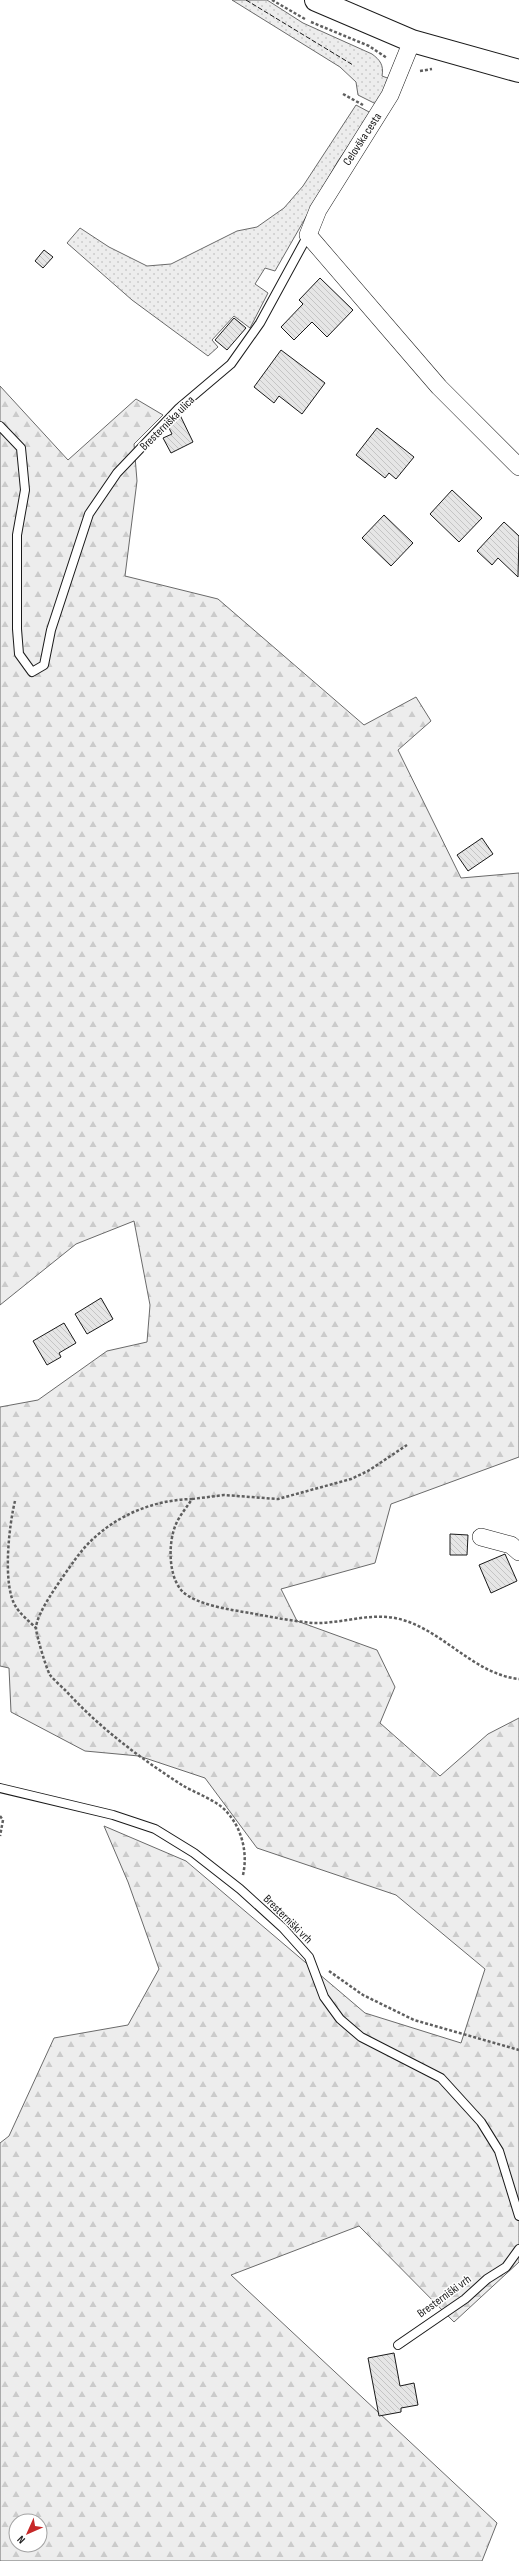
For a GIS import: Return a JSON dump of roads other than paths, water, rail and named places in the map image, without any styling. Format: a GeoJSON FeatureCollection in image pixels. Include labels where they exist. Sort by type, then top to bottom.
{"type":"FeatureCollection","features":[{"type":"Feature","properties":{"kind":"main road"},"geometry":{"type":"LineString","coordinates":[[316,0],[412,41],[519,71]]}},
{"type":"Feature","properties":{"kind":"street","name":"Celovška cesta"},"geometry":{"type":"LineString","coordinates":[[308,235],[322,204],[390,95],[412,41]]}},
{"type":"Feature","properties":{"kind":"street"},"geometry":{"type":"LineString","coordinates":[[308,235],[439,387],[519,467]]}},
{"type":"Feature","properties":{"kind":"street"},"geometry":{"type":"LineString","coordinates":[[481,1537],[511,1545],[519,1552]]}},
{"type":"Feature","properties":{"kind":"lane","name":"Bresterniška ulica"},"geometry":{"type":"LineString","coordinates":[[0,426],[21,448],[25,490],[17,534],[17,629],[19,654],[32,672],[44,665],[51,630],[89,514],[117,473],[179,408],[231,364],[260,323],[308,235]]}},
{"type":"Feature","properties":{"kind":"lane","name":"Bresterniški vrh"},"geometry":{"type":"LineString","coordinates":[[0,1788],[113,1815],[155,1829],[194,1853],[240,1889],[282,1928],[309,1957],[324,1997],[340,2019],[361,2037],[400,2059],[441,2078],[481,2122],[499,2151],[519,2216]]}},
{"type":"Feature","properties":{"kind":"lane","name":"Bresterniški vrh"},"geometry":{"type":"LineString","coordinates":[[398,2345],[465,2299],[487,2279],[506,2267],[519,2249]]}}]}
